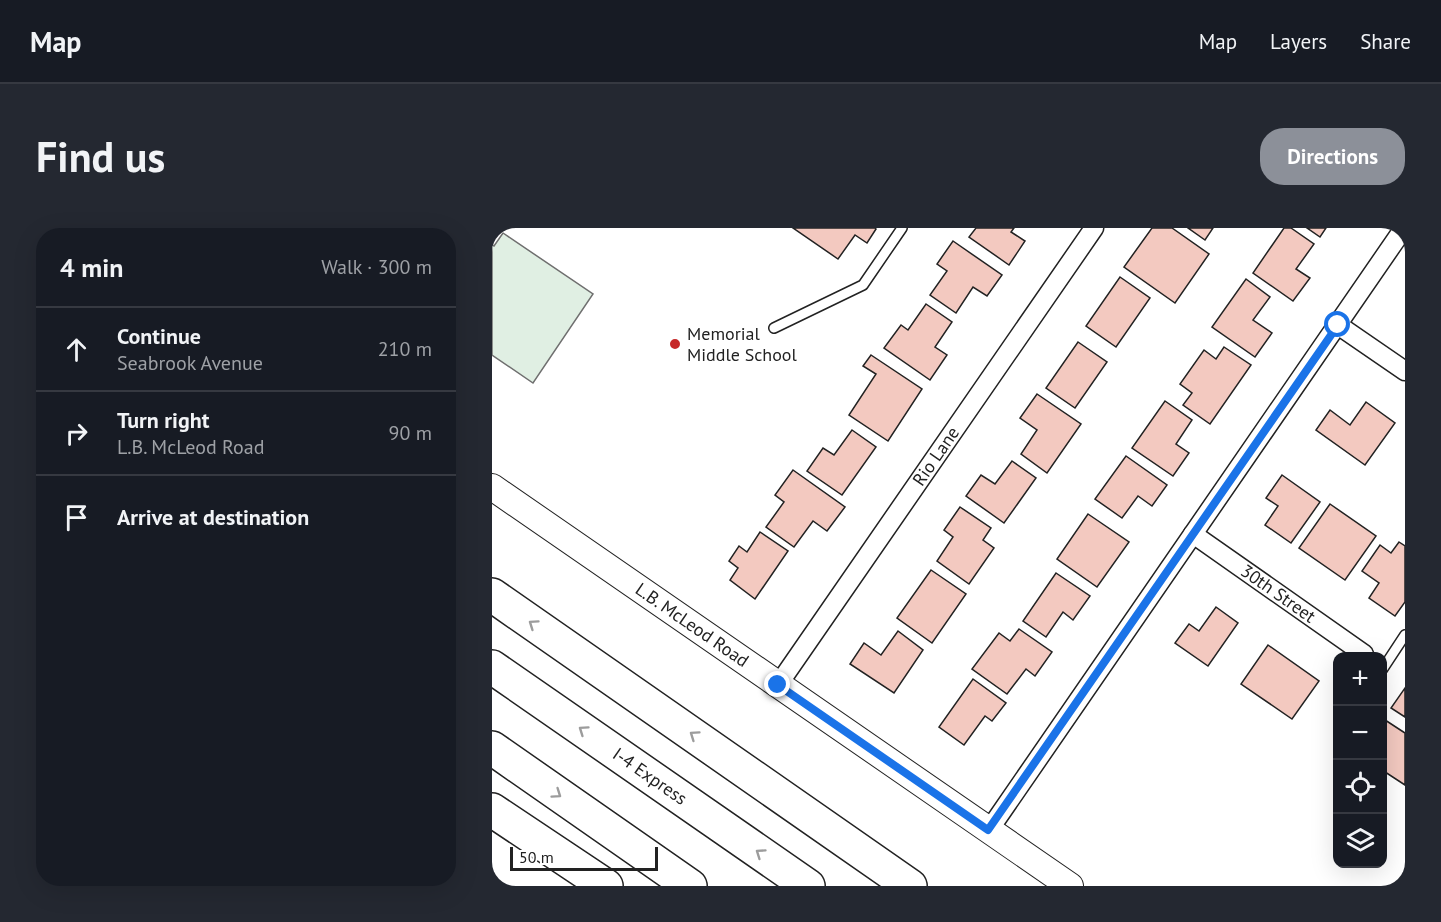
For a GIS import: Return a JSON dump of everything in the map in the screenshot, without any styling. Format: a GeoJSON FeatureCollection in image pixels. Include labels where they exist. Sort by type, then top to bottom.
{"type":"FeatureCollection","features":[{"type":"Feature","properties":{"kind":"highway"},"geometry":{"type":"LineString","coordinates":[[492,595],[910,886]]}},
{"type":"Feature","properties":{"kind":"highway","name":"I-4 Express"},"geometry":{"type":"LineString","coordinates":[[492,667],[808,886]]}},
{"type":"Feature","properties":{"kind":"highway"},"geometry":{"type":"LineString","coordinates":[[492,748],[690,886]]}},
{"type":"Feature","properties":{"kind":"highway"},"geometry":{"type":"LineString","coordinates":[[742,768],[931,886]]}},
{"type":"Feature","properties":{"kind":"highway"},"geometry":{"type":"LineString","coordinates":[[492,810],[606,886]]}},
{"type":"Feature","properties":{"kind":"street","name":"Rio Lane"},"geometry":{"type":"LineString","coordinates":[[778,685],[1094,228]]}},
{"type":"Feature","properties":{"kind":"street"},"geometry":{"type":"LineString","coordinates":[[988,830],[1404,228]]}},
{"type":"Feature","properties":{"kind":"street"},"geometry":{"type":"LineString","coordinates":[[1338,325],[1405,371]]}},
{"type":"Feature","properties":{"kind":"street","name":"L.B. McLeod Road"},"geometry":{"type":"LineString","coordinates":[[492,487],[1070,886]]}},
{"type":"Feature","properties":{"kind":"street","name":"30th Street"},"geometry":{"type":"LineString","coordinates":[[1193,534],[1361,652]]}},
{"type":"Feature","properties":{"kind":"lane"},"geometry":{"type":"LineString","coordinates":[[774,328],[863,285],[902,228]]}},
{"type":"Feature","properties":{"kind":"lane"},"geometry":{"type":"LineString","coordinates":[[1387,664],[1405,636]]}},
{"type":"Feature","properties":{"kind":"green space"},"geometry":{"type":"Polygon","coordinates":[[[503,233],[593,294],[533,383],[492,355],[492,245],[494,246],[503,233]]]}},
{"type":"Feature","properties":{"kind":"building"},"geometry":{"type":"Polygon","coordinates":[[[793,228],[876,229],[867,243],[855,235],[838,259],[793,228]]]}},
{"type":"Feature","properties":{"kind":"building"},"geometry":{"type":"Polygon","coordinates":[[[976,228],[1014,228],[1011,232],[1025,241],[1009,265],[969,237],[976,228]]]}},
{"type":"Feature","properties":{"kind":"building"},"geometry":{"type":"Polygon","coordinates":[[[1152,228],[1172,228],[1209,254],[1175,303],[1124,267],[1152,228]]]}},
{"type":"Feature","properties":{"kind":"building"},"geometry":{"type":"Polygon","coordinates":[[[1188,228],[1213,228],[1205,240],[1188,228]]]}},
{"type":"Feature","properties":{"kind":"building"},"geometry":{"type":"Polygon","coordinates":[[[1284,228],[1291,228],[1314,244],[1296,269],[1310,278],[1293,301],[1253,273],[1284,228]]]}},
{"type":"Feature","properties":{"kind":"building"},"geometry":{"type":"Polygon","coordinates":[[[1307,228],[1326,228],[1320,237],[1307,228]]]}},
{"type":"Feature","properties":{"kind":"building"},"geometry":{"type":"Polygon","coordinates":[[[953,241],[1002,275],[987,296],[973,287],[956,313],[930,295],[947,271],[937,264],[953,241]]]}},
{"type":"Feature","properties":{"kind":"building"},"geometry":{"type":"Polygon","coordinates":[[[1120,277],[1150,298],[1116,347],[1086,326],[1120,277]]]}},
{"type":"Feature","properties":{"kind":"building"},"geometry":{"type":"Polygon","coordinates":[[[1246,279],[1270,297],[1253,320],[1272,333],[1255,357],[1212,327],[1246,279]]]}},
{"type":"Feature","properties":{"kind":"building"},"geometry":{"type":"Polygon","coordinates":[[[926,304],[952,322],[935,347],[947,355],[930,380],[884,348],[901,325],[908,330],[926,304]]]}},
{"type":"Feature","properties":{"kind":"building"},"geometry":{"type":"Polygon","coordinates":[[[1078,342],[1107,362],[1075,408],[1046,388],[1078,342]]]}},
{"type":"Feature","properties":{"kind":"building"},"geometry":{"type":"Polygon","coordinates":[[[1224,347],[1251,365],[1210,424],[1183,405],[1192,393],[1180,384],[1204,350],[1216,359],[1224,347]]]}},
{"type":"Feature","properties":{"kind":"building"},"geometry":{"type":"Polygon","coordinates":[[[871,355],[922,389],[888,441],[849,415],[876,374],[863,366],[871,355]]]}},
{"type":"Feature","properties":{"kind":"building"},"geometry":{"type":"Polygon","coordinates":[[[1037,394],[1081,424],[1047,473],[1021,454],[1037,430],[1020,418],[1037,394]]]}},
{"type":"Feature","properties":{"kind":"building"},"geometry":{"type":"Polygon","coordinates":[[[1165,401],[1192,420],[1176,444],[1189,453],[1173,476],[1132,448],[1165,401]]]}},
{"type":"Feature","properties":{"kind":"building"},"geometry":{"type":"Polygon","coordinates":[[[1366,402],[1395,423],[1365,465],[1316,430],[1330,410],[1350,425],[1366,402]]]}},
{"type":"Feature","properties":{"kind":"building"},"geometry":{"type":"Polygon","coordinates":[[[852,430],[876,447],[842,495],[807,471],[823,448],[834,455],[852,430]]]}},
{"type":"Feature","properties":{"kind":"building"},"geometry":{"type":"Polygon","coordinates":[[[1126,456],[1167,485],[1152,506],[1138,496],[1122,518],[1095,499],[1126,456]]]}},
{"type":"Feature","properties":{"kind":"building"},"geometry":{"type":"Polygon","coordinates":[[[1012,461],[1036,478],[1004,523],[966,496],[981,475],[995,484],[1012,461]]]}},
{"type":"Feature","properties":{"kind":"building"},"geometry":{"type":"Polygon","coordinates":[[[793,470],[845,507],[827,531],[813,521],[794,547],[766,527],[784,502],[775,495],[793,470]]]}},
{"type":"Feature","properties":{"kind":"building"},"geometry":{"type":"Polygon","coordinates":[[[1282,475],[1320,502],[1291,543],[1265,525],[1278,506],[1266,498],[1282,475]]]}},
{"type":"Feature","properties":{"kind":"building"},"geometry":{"type":"Polygon","coordinates":[[[1330,504],[1376,536],[1345,580],[1299,548],[1330,504]]]}},
{"type":"Feature","properties":{"kind":"building"},"geometry":{"type":"Polygon","coordinates":[[[960,507],[991,528],[983,540],[994,548],[969,584],[937,561],[953,537],[944,530],[960,507]]]}},
{"type":"Feature","properties":{"kind":"building"},"geometry":{"type":"Polygon","coordinates":[[[1088,514],[1129,542],[1097,587],[1057,559],[1088,514]]]}},
{"type":"Feature","properties":{"kind":"building"},"geometry":{"type":"Polygon","coordinates":[[[760,532],[788,551],[755,599],[730,580],[738,568],[729,561],[739,546],[747,552],[760,532]]]}},
{"type":"Feature","properties":{"kind":"building"},"geometry":{"type":"Polygon","coordinates":[[[1399,542],[1405,546],[1405,602],[1395,616],[1369,598],[1379,583],[1362,571],[1380,545],[1391,553],[1399,542]]]}},
{"type":"Feature","properties":{"kind":"building"},"geometry":{"type":"Polygon","coordinates":[[[931,570],[966,594],[932,643],[897,618],[931,570]]]}},
{"type":"Feature","properties":{"kind":"building"},"geometry":{"type":"Polygon","coordinates":[[[1056,573],[1090,596],[1073,620],[1063,612],[1046,637],[1023,621],[1056,573]]]}},
{"type":"Feature","properties":{"kind":"building"},"geometry":{"type":"Polygon","coordinates":[[[1216,607],[1238,623],[1208,666],[1175,643],[1189,624],[1199,631],[1216,607]]]}},
{"type":"Feature","properties":{"kind":"building"},"geometry":{"type":"Polygon","coordinates":[[[1019,629],[1052,652],[1035,676],[1026,669],[1007,694],[972,669],[999,633],[1010,641],[1019,629]]]}},
{"type":"Feature","properties":{"kind":"building"},"geometry":{"type":"Polygon","coordinates":[[[898,631],[923,650],[894,693],[850,664],[864,643],[881,655],[898,631]]]}},
{"type":"Feature","properties":{"kind":"building"},"geometry":{"type":"Polygon","coordinates":[[[1268,645],[1319,681],[1292,719],[1241,684],[1268,645]]]}},
{"type":"Feature","properties":{"kind":"building"},"geometry":{"type":"Polygon","coordinates":[[[973,679],[1006,703],[992,721],[985,716],[964,745],[939,727],[973,679]]]}},
{"type":"Feature","properties":{"kind":"building"},"geometry":{"type":"Polygon","coordinates":[[[1405,688],[1405,717],[1391,708],[1405,688]]]}},
{"type":"Feature","properties":{"kind":"building"},"geometry":{"type":"Polygon","coordinates":[[[1387,721],[1405,733],[1405,785],[1387,773],[1387,721]]]}},
{"type":"Feature","properties":{"kind":"place","name":"Memorial Middle School"},"geometry":{"type":"Point","coordinates":[675,344]}},
{"type":"Feature","properties":{"kind":"route"},"geometry":{"type":"LineString","coordinates":[[778,685],[988,830],[1338,325]]}}]}
